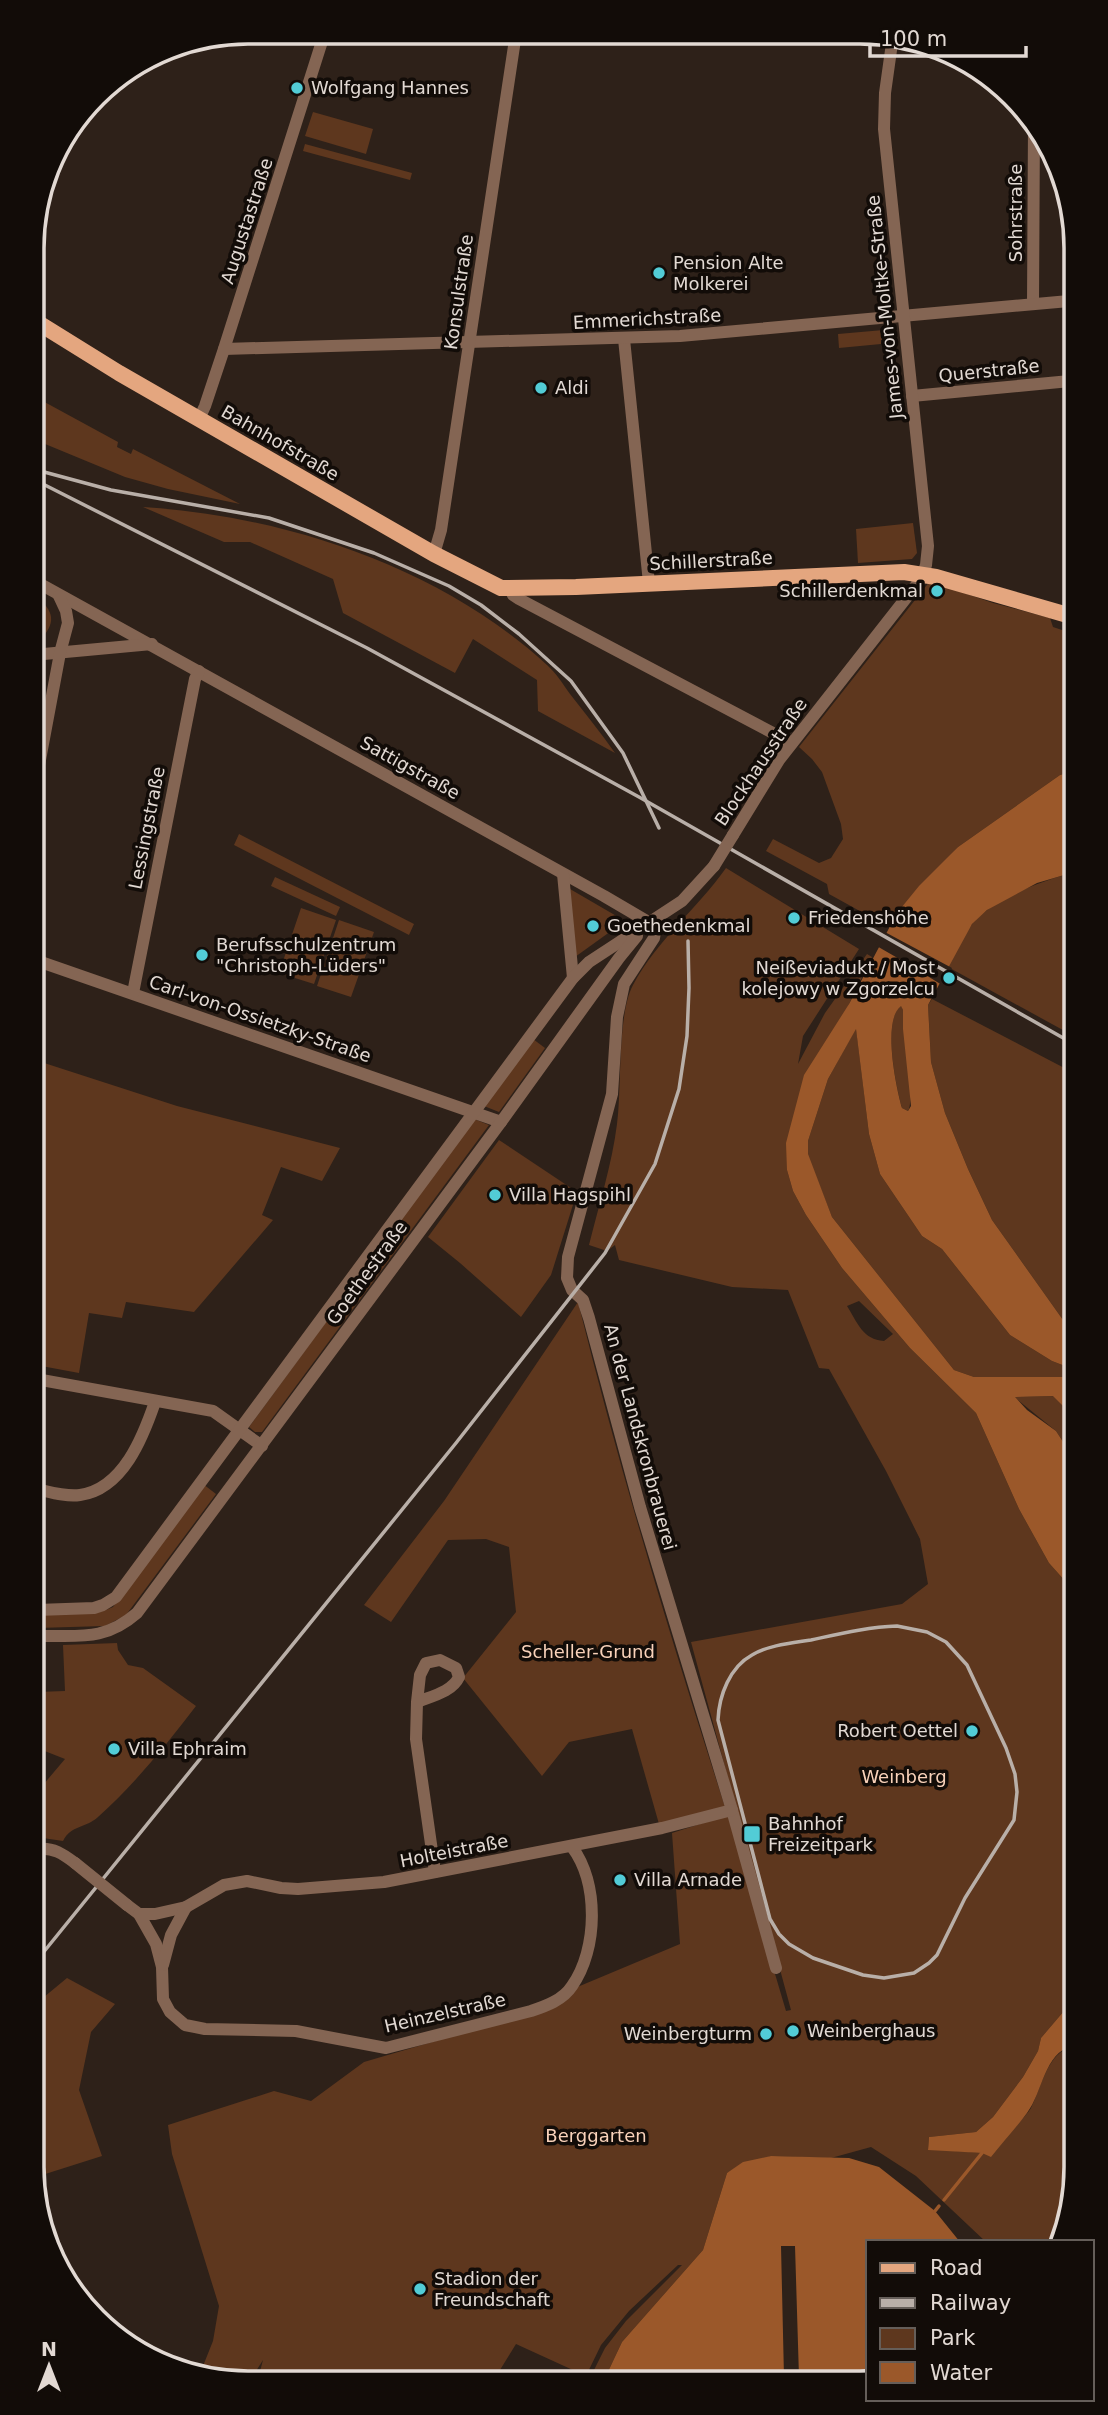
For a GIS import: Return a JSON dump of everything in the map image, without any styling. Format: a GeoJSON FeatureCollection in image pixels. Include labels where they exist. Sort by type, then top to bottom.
{"type":"FeatureCollection","features":[{"type":"Feature","properties":{"kind":"main road","name":"Bahnhofstraße"},"geometry":{"type":"LineString","coordinates":[[44,328],[434,554],[487,583],[505,589]]}},
{"type":"Feature","properties":{"kind":"main road","name":"Schillerstraße"},"geometry":{"type":"LineString","coordinates":[[505,589],[890,572],[923,574],[1064,615]]}},
{"type":"Feature","properties":{"kind":"street","name":"Augustastraße"},"geometry":{"type":"LineString","coordinates":[[199,419],[208,400],[321,44]]}},
{"type":"Feature","properties":{"kind":"street","name":"Konsulstraße"},"geometry":{"type":"LineString","coordinates":[[434,554],[441,530],[514,44]]}},
{"type":"Feature","properties":{"kind":"street","name":"James-von-Moltke-Straße"},"geometry":{"type":"LineString","coordinates":[[892,46],[885,93],[884,130],[928,547],[923,574]]}},
{"type":"Feature","properties":{"kind":"street","name":"Sohrstraße"},"geometry":{"type":"LineString","coordinates":[[1033,304],[1034,141]]}},
{"type":"Feature","properties":{"kind":"street","name":"Emmerichstraße"},"geometry":{"type":"LineString","coordinates":[[224,349],[680,337],[1064,301]]}},
{"type":"Feature","properties":{"kind":"street"},"geometry":{"type":"LineString","coordinates":[[624,339],[649,583]]}},
{"type":"Feature","properties":{"kind":"street","name":"Querstraße"},"geometry":{"type":"LineString","coordinates":[[912,396],[1064,382]]}},
{"type":"Feature","properties":{"kind":"street","name":"Blockhausstraße"},"geometry":{"type":"LineString","coordinates":[[648,925],[682,901],[715,866],[792,743],[923,574]]}},
{"type":"Feature","properties":{"kind":"street","name":"Sattigstraße"},"geometry":{"type":"LineString","coordinates":[[44,587],[152,644],[563,874],[648,925]]}},
{"type":"Feature","properties":{"kind":"street","name":"Bahnhofstraße"},"geometry":{"type":"LineString","coordinates":[[505,589],[519,599],[792,743]]}},
{"type":"Feature","properties":{"kind":"street"},"geometry":{"type":"LineString","coordinates":[[44,739],[68,623],[59,596]]}},
{"type":"Feature","properties":{"kind":"street"},"geometry":{"type":"LineString","coordinates":[[44,654],[152,644]]}},
{"type":"Feature","properties":{"kind":"street","name":"Lessingstraße"},"geometry":{"type":"LineString","coordinates":[[133,993],[198,671]]}},
{"type":"Feature","properties":{"kind":"street"},"geometry":{"type":"LineString","coordinates":[[563,874],[573,978]]}},
{"type":"Feature","properties":{"kind":"street","name":"Goethestraße"},"geometry":{"type":"LineString","coordinates":[[44,1610],[93,1608],[116,1597],[573,978],[589,962],[648,925]]}},
{"type":"Feature","properties":{"kind":"street","name":"Goethestraße"},"geometry":{"type":"LineString","coordinates":[[44,1636],[94,1635],[111,1631],[122,1626],[137,1613],[501,1122],[619,958],[648,925]]}},
{"type":"Feature","properties":{"kind":"street","name":"An der Landskronbrauerei"},"geometry":{"type":"LineString","coordinates":[[648,925],[655,932],[654,938],[624,984],[617,1017],[612,1094],[569,1248],[567,1278],[572,1290],[583,1300],[589,1318],[640,1507],[732,1810],[776,1969]]}},
{"type":"Feature","properties":{"kind":"street","name":"Carl-von-Ossietzky-Straße"},"geometry":{"type":"LineString","coordinates":[[44,963],[474,1112]]}},
{"type":"Feature","properties":{"kind":"street"},"geometry":{"type":"LineString","coordinates":[[474,1112],[501,1122]]}},
{"type":"Feature","properties":{"kind":"street"},"geometry":{"type":"LineString","coordinates":[[44,1381],[213,1411],[262,1446]]}},
{"type":"Feature","properties":{"kind":"street"},"geometry":{"type":"LineString","coordinates":[[44,1490],[79,1495],[99,1489],[119,1471],[132,1454],[155,1402]]}},
{"type":"Feature","properties":{"kind":"street"},"geometry":{"type":"LineString","coordinates":[[417,1702],[416,1740],[435,1872]]}},
{"type":"Feature","properties":{"kind":"street","name":"Holteistraße"},"geometry":{"type":"LineString","coordinates":[[139,1914],[163,1913],[186,1907],[224,1885],[247,1881],[298,1889],[384,1882],[572,1847],[732,1810]]}},
{"type":"Feature","properties":{"kind":"street","name":"Heinzelstraße"},"geometry":{"type":"LineString","coordinates":[[44,1848],[59,1852],[75,1863],[139,1914],[156,1944],[162,1968],[163,1999],[170,2012],[185,2025],[205,2029],[296,2031],[386,2048],[531,2011],[562,1997],[572,1987],[589,1950],[592,1918],[586,1881],[579,1857],[572,1847]]}},
{"type":"Feature","properties":{"kind":"street"},"geometry":{"type":"LineString","coordinates":[[162,1968],[171,1935],[186,1907]]}},
{"type":"Feature","properties":{"kind":"green space"},"geometry":{"type":"Polygon","coordinates":[[[313,112],[373,129],[366,154],[305,136],[313,112]]]}},
{"type":"Feature","properties":{"kind":"green space"},"geometry":{"type":"Polygon","coordinates":[[[305,144],[412,173],[410,180],[303,151],[305,144]]]}},
{"type":"Feature","properties":{"kind":"green space"},"geometry":{"type":"Polygon","coordinates":[[[895,329],[896,342],[887,343],[886,339],[881,340],[881,344],[839,348],[838,334],[895,329]]]}},
{"type":"Feature","properties":{"kind":"green space"},"geometry":{"type":"Polygon","coordinates":[[[44,402],[118,442],[117,447],[131,454],[133,449],[240,504],[168,489],[125,477],[44,444],[44,402]]]}},
{"type":"Feature","properties":{"kind":"green space"},"geometry":{"type":"Polygon","coordinates":[[[143,507],[197,512],[305,535],[410,574],[459,600],[505,630],[547,665],[615,753],[538,711],[537,680],[473,639],[455,673],[343,613],[333,579],[250,542],[224,542],[143,507]]]}},
{"type":"Feature","properties":{"kind":"green space"},"geometry":{"type":"Polygon","coordinates":[[[913,523],[917,553],[912,559],[858,563],[856,529],[913,523]]]}},
{"type":"Feature","properties":{"kind":"green space"},"geometry":{"type":"Polygon","coordinates":[[[930,581],[993,603],[1050,618],[1053,627],[1064,631],[1064,774],[958,847],[891,922],[881,913],[876,920],[829,894],[827,884],[766,851],[773,839],[819,863],[831,858],[843,839],[841,824],[822,772],[799,747],[930,581]]]}},
{"type":"Feature","properties":{"kind":"green space"},"geometry":{"type":"Polygon","coordinates":[[[44,604],[51,620],[44,636],[44,604]]]}},
{"type":"Feature","properties":{"kind":"green space"},"geometry":{"type":"Polygon","coordinates":[[[239,834],[414,924],[409,935],[234,845],[239,834]]]}},
{"type":"Feature","properties":{"kind":"green space"},"geometry":{"type":"Polygon","coordinates":[[[726,868],[859,949],[803,1036],[798,1064],[825,1013],[867,954],[872,957],[849,1004],[787,1170],[793,1191],[842,1268],[910,1348],[976,1413],[1019,1509],[1049,1563],[1064,1580],[1064,2011],[1041,2038],[1038,2051],[1023,2077],[993,2117],[976,2132],[929,2137],[928,2149],[982,2153],[1027,2114],[1046,2071],[1064,2050],[1064,2180],[1053,2233],[1051,2240],[984,2240],[916,2176],[871,2147],[831,2158],[771,2156],[727,2173],[703,2250],[622,2342],[608,2371],[594,2371],[605,2348],[626,2321],[682,2265],[678,2265],[629,2311],[601,2345],[588,2371],[575,2371],[516,2344],[499,2371],[260,2371],[263,2360],[256,2371],[221,2370],[203,2366],[213,2341],[219,2306],[172,2154],[168,2125],[274,2091],[311,2101],[364,2062],[548,2008],[575,1988],[680,1944],[672,1833],[728,1815],[786,2011],[791,2010],[691,1642],[902,1604],[928,1584],[920,1539],[886,1471],[829,1369],[819,1368],[788,1290],[732,1287],[619,1260],[615,1245],[607,1251],[589,1245],[615,1139],[624,1014],[633,985],[665,939],[726,868]],[[859,1301],[847,1306],[866,1334],[884,1341],[893,1334],[859,1301]]]}},
{"type":"Feature","properties":{"kind":"green space"},"geometry":{"type":"Polygon","coordinates":[[[1064,875],[1064,1031],[948,967],[966,933],[983,914],[1006,898],[1064,875]]]}},
{"type":"Feature","properties":{"kind":"green space"},"geometry":{"type":"Polygon","coordinates":[[[275,877],[340,907],[336,916],[271,886],[275,877]]]}},
{"type":"Feature","properties":{"kind":"green space"},"geometry":{"type":"Polygon","coordinates":[[[570,889],[625,921],[575,957],[570,889]]]}},
{"type":"Feature","properties":{"kind":"green space"},"geometry":{"type":"Polygon","coordinates":[[[301,908],[336,920],[314,984],[279,973],[301,908]]]}},
{"type":"Feature","properties":{"kind":"green space"},"geometry":{"type":"Polygon","coordinates":[[[339,920],[374,932],[351,997],[317,986],[339,920]]]}},
{"type":"Feature","properties":{"kind":"green space"},"geometry":{"type":"Polygon","coordinates":[[[932,999],[1064,1068],[1064,1321],[992,1220],[968,1169],[945,1113],[931,1062],[928,1005],[932,999]]]}},
{"type":"Feature","properties":{"kind":"green space"},"geometry":{"type":"Polygon","coordinates":[[[901,1005],[910,1080],[908,1111],[902,1108],[891,1039],[895,1013],[901,1005]]]}},
{"type":"Feature","properties":{"kind":"green space"},"geometry":{"type":"Polygon","coordinates":[[[856,1028],[869,1134],[880,1174],[922,1236],[942,1249],[1010,1335],[1064,1366],[1064,1377],[974,1377],[954,1370],[832,1217],[807,1154],[808,1141],[828,1079],[856,1028]]]}},
{"type":"Feature","properties":{"kind":"green space"},"geometry":{"type":"Polygon","coordinates":[[[533,1039],[545,1048],[499,1112],[484,1106],[533,1039]]]}},
{"type":"Feature","properties":{"kind":"green space"},"geometry":{"type":"Polygon","coordinates":[[[44,1063],[177,1106],[340,1148],[322,1181],[281,1167],[262,1215],[273,1220],[194,1312],[126,1302],[122,1318],[89,1313],[79,1373],[44,1366],[44,1063]]]}},
{"type":"Feature","properties":{"kind":"green space"},"geometry":{"type":"Polygon","coordinates":[[[474,1119],[489,1125],[262,1432],[255,1432],[249,1427],[474,1119]]]}},
{"type":"Feature","properties":{"kind":"green space"},"geometry":{"type":"Polygon","coordinates":[[[499,1140],[577,1192],[551,1275],[521,1317],[428,1237],[499,1140]]]}},
{"type":"Feature","properties":{"kind":"green space","name":"Scheller-Grund"},"geometry":{"type":"Polygon","coordinates":[[[578,1302],[647,1556],[725,1807],[659,1824],[632,1729],[569,1742],[542,1776],[463,1678],[516,1612],[509,1547],[486,1539],[448,1540],[391,1622],[364,1605],[444,1501],[578,1302]]]}},
{"type":"Feature","properties":{"kind":"green space"},"geometry":{"type":"Polygon","coordinates":[[[1054,1396],[1064,1407],[1064,1443],[1056,1431],[1014,1397],[1054,1396]]]}},
{"type":"Feature","properties":{"kind":"green space"},"geometry":{"type":"Polygon","coordinates":[[[203,1484],[216,1494],[126,1615],[105,1626],[44,1628],[44,1613],[106,1610],[113,1607],[203,1484]]]}},
{"type":"Feature","properties":{"kind":"green space"},"geometry":{"type":"Polygon","coordinates":[[[117,1643],[118,1650],[128,1665],[143,1668],[196,1706],[124,1792],[98,1817],[74,1829],[63,1841],[44,1838],[44,1784],[65,1759],[44,1751],[44,1692],[65,1691],[63,1645],[117,1643]]]}},
{"type":"Feature","properties":{"kind":"green space"},"geometry":{"type":"Polygon","coordinates":[[[67,1978],[115,2004],[91,2032],[79,2090],[102,2156],[44,2174],[44,2167],[44,1997],[67,1978]]]}},
{"type":"Feature","properties":{"kind":"water"},"geometry":{"type":"Polygon","coordinates":[[[1064,774],[1064,875],[1037,883],[987,910],[972,924],[928,1005],[931,1062],[945,1113],[992,1220],[1064,1321],[1064,1366],[1010,1335],[942,1249],[922,1236],[880,1174],[869,1134],[856,1029],[828,1079],[808,1141],[808,1154],[832,1217],[954,1370],[974,1377],[1064,1377],[1064,1407],[1053,1396],[1015,1397],[1027,1410],[1056,1431],[1064,1443],[1064,1580],[1049,1563],[1019,1509],[976,1413],[910,1348],[842,1268],[806,1215],[793,1191],[787,1170],[786,1143],[804,1075],[849,1004],[897,913],[919,886],[958,847],[1064,774]],[[901,1006],[895,1014],[891,1039],[902,1108],[908,1111],[911,1106],[901,1006]]]}},
{"type":"Feature","properties":{"kind":"water"},"geometry":{"type":"Polygon","coordinates":[[[1064,2011],[1064,2050],[1055,2056],[1027,2113],[991,2157],[982,2153],[928,2150],[929,2137],[976,2132],[993,2117],[1023,2077],[1038,2051],[1041,2038],[1064,2011]]]}},
{"type":"Feature","properties":{"kind":"water"},"geometry":{"type":"Polygon","coordinates":[[[771,2156],[849,2158],[879,2167],[935,2211],[958,2240],[866,2240],[866,2371],[799,2371],[795,2246],[781,2246],[784,2371],[608,2371],[622,2342],[703,2250],[727,2173],[743,2162],[771,2156]]]}},
{"type":"Feature","properties":{"kind":"pier"},"geometry":{"type":"Polygon","coordinates":[[[883,931],[952,968],[942,985],[875,945],[883,931]]]}},
{"type":"Feature","properties":{"kind":"waterway"},"geometry":{"type":"LineString","coordinates":[[944,2200],[982,2153]]}},
{"type":"Feature","properties":{"kind":"waterway"},"geometry":{"type":"LineString","coordinates":[[935,2211],[939,2206]]}},
{"type":"Feature","properties":{"kind":"railway"},"geometry":{"type":"LineString","coordinates":[[44,472],[111,490],[269,518],[374,553],[449,586],[481,605],[519,634],[571,681],[623,753],[659,828]]}},
{"type":"Feature","properties":{"kind":"railway"},"geometry":{"type":"LineString","coordinates":[[44,485],[367,648],[639,797],[1064,1038]]}},
{"type":"Feature","properties":{"kind":"railway"},"geometry":{"type":"LineString","coordinates":[[44,1952],[456,1443],[605,1253],[655,1164],[679,1089],[687,1036],[688,941]]}},
{"type":"Feature","properties":{"kind":"railway"},"geometry":{"type":"LineString","coordinates":[[897,1626],[927,1632],[946,1642],[967,1665],[1006,1748],[1015,1774],[1017,1792],[1014,1820],[965,1898],[937,1955],[914,1973],[884,1978],[863,1975],[813,1958],[789,1944],[779,1934],[770,1919],[718,1720],[727,1683],[744,1660],[752,1655],[781,1645],[864,1629],[897,1626]]}},
{"type":"Feature","properties":{"kind":"place","name":"Wolfgang Hannes"},"geometry":{"type":"Point","coordinates":[297,88]}},
{"type":"Feature","properties":{"kind":"place","name":"Pension Alte Molkerei"},"geometry":{"type":"Point","coordinates":[659,273]}},
{"type":"Feature","properties":{"kind":"place","name":"Aldi"},"geometry":{"type":"Point","coordinates":[541,388]}},
{"type":"Feature","properties":{"kind":"place","name":"Schillerdenkmal"},"geometry":{"type":"Point","coordinates":[937,591]}},
{"type":"Feature","properties":{"kind":"place","name":"Friedenshöhe"},"geometry":{"type":"Point","coordinates":[794,918]}},
{"type":"Feature","properties":{"kind":"place","name":"Goethedenkmal"},"geometry":{"type":"Point","coordinates":[593,926]}},
{"type":"Feature","properties":{"kind":"place","name":"Berufsschulzentrum \"Christoph-Lüders\""},"geometry":{"type":"Point","coordinates":[202,955]}},
{"type":"Feature","properties":{"kind":"place","name":"Neißeviadukt / Most kolejowy w Zgorzelcu"},"geometry":{"type":"Point","coordinates":[949,978]}},
{"type":"Feature","properties":{"kind":"place","name":"Villa Hagspihl"},"geometry":{"type":"Point","coordinates":[495,1195]}},
{"type":"Feature","properties":{"kind":"place","name":"Robert Oettel"},"geometry":{"type":"Point","coordinates":[972,1731]}},
{"type":"Feature","properties":{"kind":"place","name":"Villa Ephraim"},"geometry":{"type":"Point","coordinates":[114,1749]}},
{"type":"Feature","properties":{"kind":"place","name":"Bahnhof Freizeitpark"},"geometry":{"type":"Point","coordinates":[752,1834]}},
{"type":"Feature","properties":{"kind":"place","name":"Villa Arnade"},"geometry":{"type":"Point","coordinates":[620,1880]}},
{"type":"Feature","properties":{"kind":"place","name":"Weinberghaus"},"geometry":{"type":"Point","coordinates":[793,2031]}},
{"type":"Feature","properties":{"kind":"place","name":"Weinbergturm"},"geometry":{"type":"Point","coordinates":[766,2034]}},
{"type":"Feature","properties":{"kind":"place","name":"Stadion der Freundschaft"},"geometry":{"type":"Point","coordinates":[420,2289]}},
{"type":"Feature","properties":{"kind":"park label","name":"Weinberg"},"geometry":{"type":"Point","coordinates":[904,1777]}},
{"type":"Feature","properties":{"kind":"park label","name":"Berggarten"},"geometry":{"type":"Point","coordinates":[596,2136]}}]}
